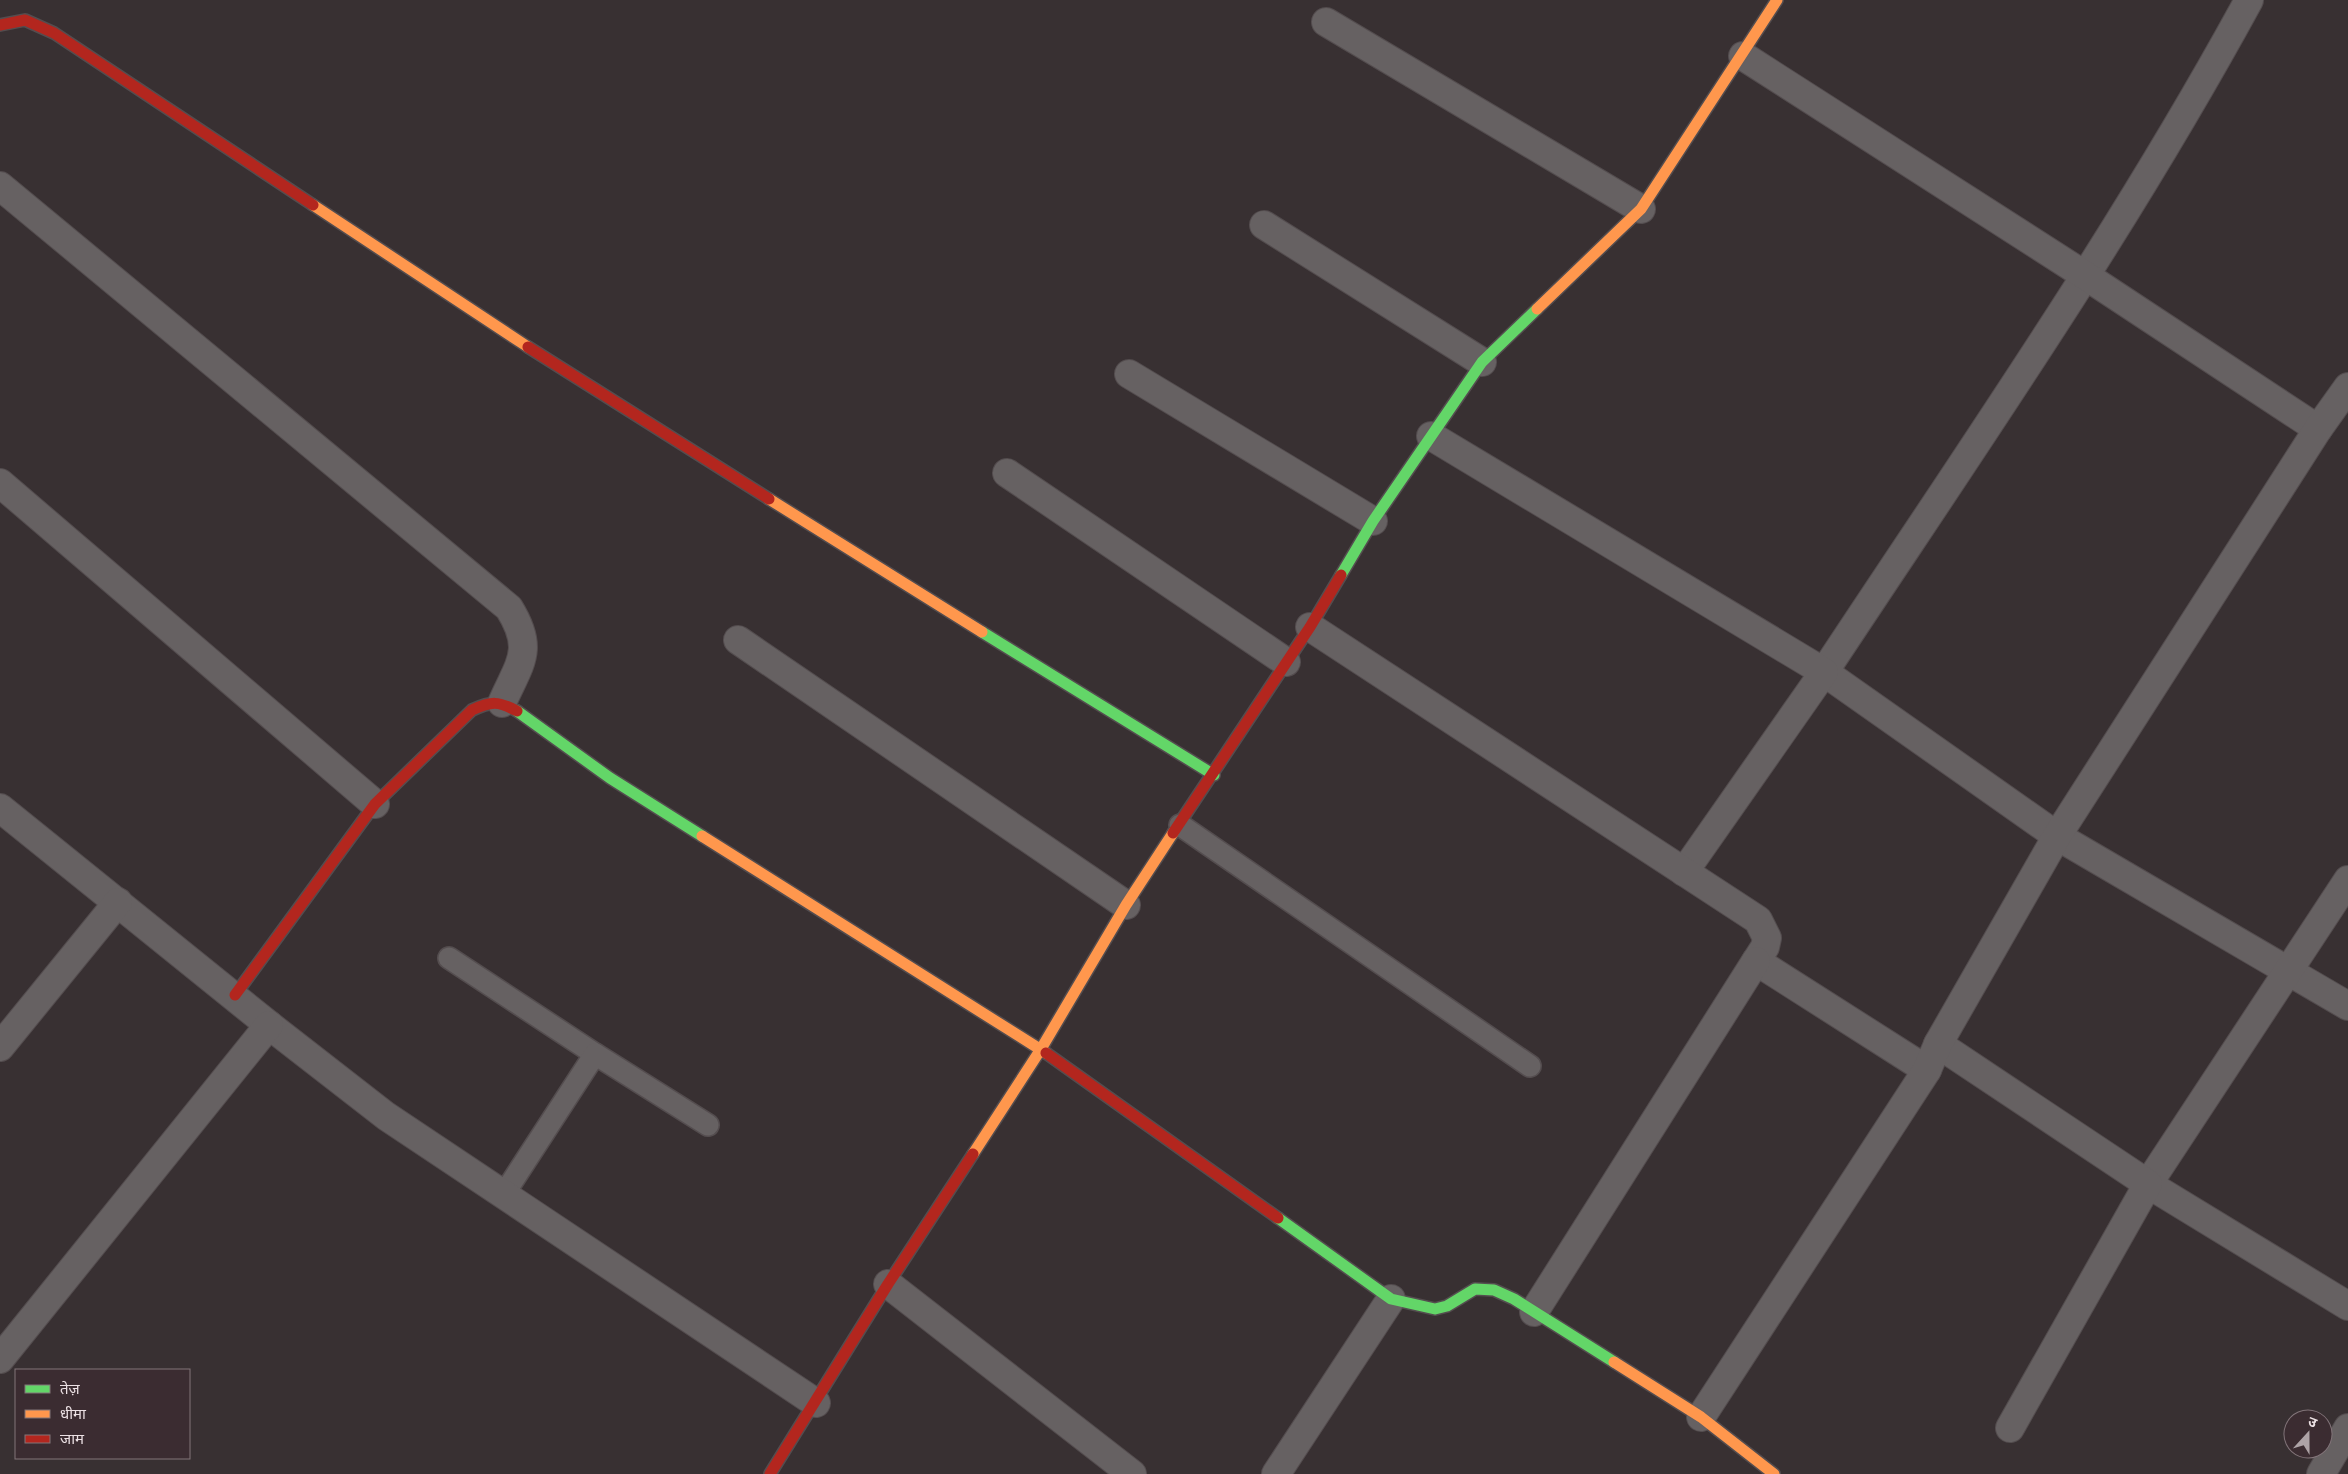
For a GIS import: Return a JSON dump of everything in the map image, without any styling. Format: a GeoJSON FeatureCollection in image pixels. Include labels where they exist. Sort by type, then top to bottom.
{"type":"FeatureCollection","features":[{"type":"Feature","properties":{"kind":"street"},"geometry":{"type":"LineString","coordinates":[[770,1474],[816,1404],[888,1284],[1041,1049],[1126,905],[1214,775],[1310,627],[1373,520],[1482,362],[1641,209],[1743,56],[1777,0]]}},
{"type":"Feature","properties":{"kind":"street"},"geometry":{"type":"LineString","coordinates":[[1684,872],[1824,672],[2086,276],[2198,94],[2249,0]]}},
{"type":"Feature","properties":{"kind":"street"},"geometry":{"type":"LineString","coordinates":[[0,25],[25,20],[54,34],[502,330],[813,527],[1214,775]]}},
{"type":"Feature","properties":{"kind":"street"},"geometry":{"type":"LineString","coordinates":[[1326,22],[1641,209]]}},
{"type":"Feature","properties":{"kind":"street"},"geometry":{"type":"LineString","coordinates":[[1743,56],[2086,276],[2318,429]]}},
{"type":"Feature","properties":{"kind":"street"},"geometry":{"type":"LineString","coordinates":[[0,186],[509,608],[521,626],[524,640],[522,658],[502,703]]}},
{"type":"Feature","properties":{"kind":"street"},"geometry":{"type":"LineString","coordinates":[[1264,225],[1482,362]]}},
{"type":"Feature","properties":{"kind":"street"},"geometry":{"type":"LineString","coordinates":[[1129,374],[1373,520]]}},
{"type":"Feature","properties":{"kind":"street"},"geometry":{"type":"LineString","coordinates":[[1701,1417],[1926,1070],[1938,1044],[2057,836],[2318,429],[2348,387]]}},
{"type":"Feature","properties":{"kind":"street"},"geometry":{"type":"LineString","coordinates":[[1431,436],[1824,672],[2057,836],[2348,1006]]}},
{"type":"Feature","properties":{"kind":"street"},"geometry":{"type":"LineString","coordinates":[[1006,473],[1286,662]]}},
{"type":"Feature","properties":{"kind":"street"},"geometry":{"type":"LineString","coordinates":[[0,483],[376,804]]}},
{"type":"Feature","properties":{"kind":"street"},"geometry":{"type":"LineString","coordinates":[[1310,627],[1758,920],[1767,938],[1765,947],[1534,1312]]}},
{"type":"Feature","properties":{"kind":"street"},"geometry":{"type":"LineString","coordinates":[[738,640],[1126,905]]}},
{"type":"Feature","properties":{"kind":"street"},"geometry":{"type":"LineString","coordinates":[[235,995],[376,804],[472,710],[487,703],[502,703],[520,713],[610,778],[1041,1049],[1392,1299],[1439,1309],[1449,1306],[1462,1296],[1478,1288],[1489,1288],[1534,1312],[1701,1417],[1774,1474]]}},
{"type":"Feature","properties":{"kind":"street"},"geometry":{"type":"LineString","coordinates":[[0,808],[235,995],[269,1025],[386,1116],[816,1404]]}},
{"type":"Feature","properties":{"kind":"street"},"geometry":{"type":"LineString","coordinates":[[2010,1428],[2148,1184],[2348,880]]}},
{"type":"Feature","properties":{"kind":"street"},"geometry":{"type":"LineString","coordinates":[[0,1047],[118,902]]}},
{"type":"Feature","properties":{"kind":"street"},"geometry":{"type":"LineString","coordinates":[[1756,961],[1926,1070]]}},
{"type":"Feature","properties":{"kind":"street"},"geometry":{"type":"LineString","coordinates":[[0,1359],[269,1025]]}},
{"type":"Feature","properties":{"kind":"street"},"geometry":{"type":"LineString","coordinates":[[1938,1044],[2148,1184],[2348,1306]]}},
{"type":"Feature","properties":{"kind":"street"},"geometry":{"type":"LineString","coordinates":[[888,1284],[1132,1474]]}},
{"type":"Feature","properties":{"kind":"street"},"geometry":{"type":"LineString","coordinates":[[1277,1474],[1392,1299]]}},
{"type":"Feature","properties":{"kind":"street"},"geometry":{"type":"LineString","coordinates":[[2321,1474],[2348,1428]]}},
{"type":"Feature","properties":{"kind":"lane"},"geometry":{"type":"LineString","coordinates":[[1180,825],[1530,1066]]}},
{"type":"Feature","properties":{"kind":"lane"},"geometry":{"type":"LineString","coordinates":[[449,958],[595,1054],[708,1125]]}},
{"type":"Feature","properties":{"kind":"lane"},"geometry":{"type":"LineString","coordinates":[[504,1194],[595,1054]]}},
{"type":"Feature","properties":{"kind":"traffic: fast"},"geometry":{"type":"LineString","coordinates":[[1341,575],[1373,521],[1482,362],[1537,309]]}},
{"type":"Feature","properties":{"kind":"traffic: fast"},"geometry":{"type":"LineString","coordinates":[[982,632],[1214,775]]}},
{"type":"Feature","properties":{"kind":"traffic: fast"},"geometry":{"type":"LineString","coordinates":[[517,711],[610,778],[702,836]]}},
{"type":"Feature","properties":{"kind":"traffic: fast"},"geometry":{"type":"LineString","coordinates":[[1278,1218],[1391,1299],[1435,1309],[1447,1306],[1475,1289],[1494,1290],[1514,1299],[1614,1362]]}},
{"type":"Feature","properties":{"kind":"traffic: slow"},"geometry":{"type":"LineString","coordinates":[[1537,309],[1641,209],[1777,0]]}},
{"type":"Feature","properties":{"kind":"traffic: slow"},"geometry":{"type":"LineString","coordinates":[[313,205],[528,347]]}},
{"type":"Feature","properties":{"kind":"traffic: slow"},"geometry":{"type":"LineString","coordinates":[[769,499],[982,632]]}},
{"type":"Feature","properties":{"kind":"traffic: slow"},"geometry":{"type":"LineString","coordinates":[[973,1154],[1041,1049],[1126,905],[1173,833]]}},
{"type":"Feature","properties":{"kind":"traffic: slow"},"geometry":{"type":"LineString","coordinates":[[702,836],[1046,1053]]}},
{"type":"Feature","properties":{"kind":"traffic: slow"},"geometry":{"type":"LineString","coordinates":[[1614,1362],[1701,1417],[1774,1474]]}},
{"type":"Feature","properties":{"kind":"traffic: jam"},"geometry":{"type":"LineString","coordinates":[[0,25],[25,20],[54,33],[313,205]]}},
{"type":"Feature","properties":{"kind":"traffic: jam"},"geometry":{"type":"LineString","coordinates":[[528,347],[769,499]]}},
{"type":"Feature","properties":{"kind":"traffic: jam"},"geometry":{"type":"LineString","coordinates":[[1173,833],[1310,627],[1341,575]]}},
{"type":"Feature","properties":{"kind":"traffic: jam"},"geometry":{"type":"LineString","coordinates":[[235,995],[375,804],[472,710],[495,703],[505,705],[517,711]]}},
{"type":"Feature","properties":{"kind":"traffic: jam"},"geometry":{"type":"LineString","coordinates":[[1046,1053],[1278,1218]]}},
{"type":"Feature","properties":{"kind":"traffic: jam"},"geometry":{"type":"LineString","coordinates":[[770,1474],[888,1284],[973,1154]]}}]}
